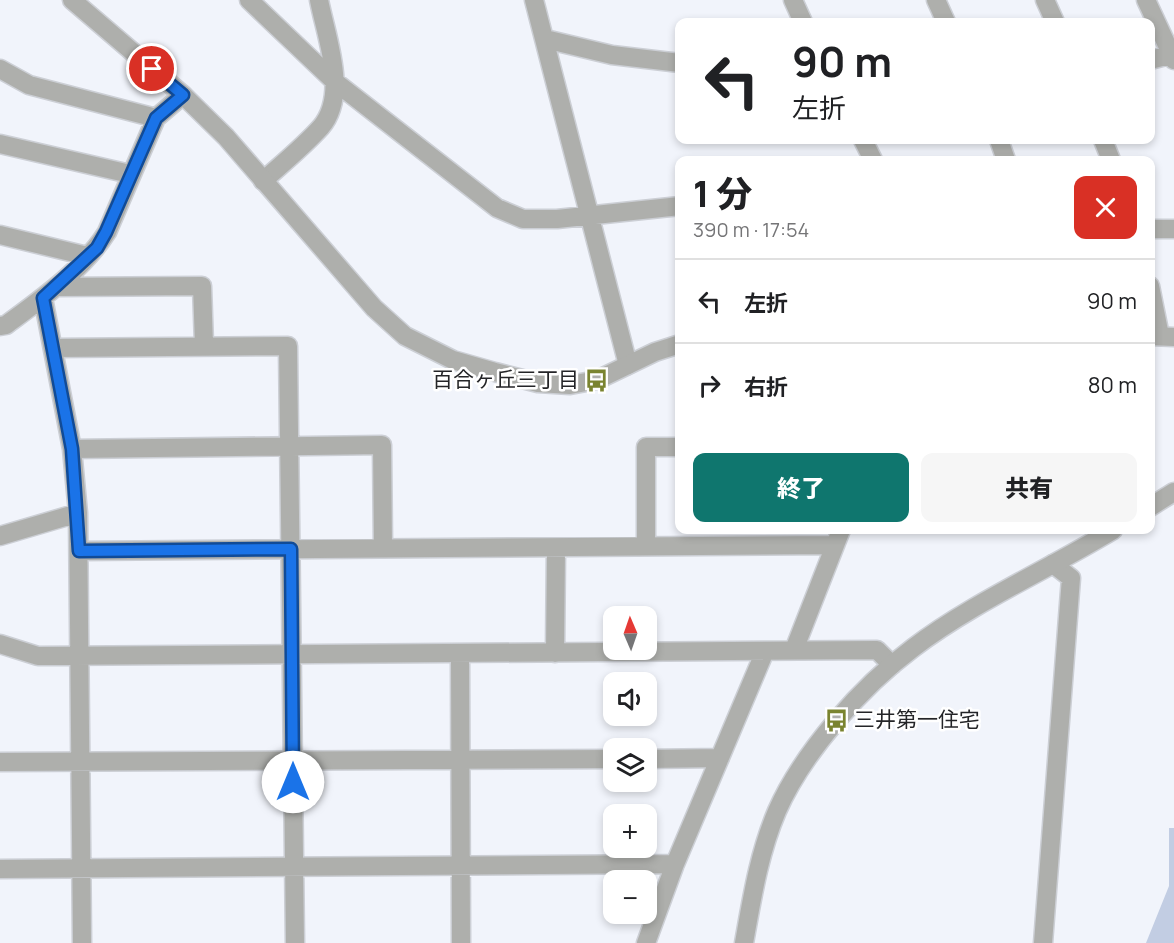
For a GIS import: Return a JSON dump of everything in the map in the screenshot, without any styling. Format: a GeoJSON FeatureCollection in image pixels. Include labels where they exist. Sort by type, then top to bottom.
{"type":"FeatureCollection","features":[{"type":"Feature","properties":{"kind":"street"},"geometry":{"type":"LineString","coordinates":[[72,0],[183,95],[226,137],[374,308],[405,336],[453,360],[538,383],[570,385],[597,380],[675,346]]}},
{"type":"Feature","properties":{"kind":"street"},"geometry":{"type":"LineString","coordinates":[[249,0],[334,81],[496,208],[523,219],[588,216],[675,207]]}},
{"type":"Feature","properties":{"kind":"street"},"geometry":{"type":"LineString","coordinates":[[263,181],[323,125],[334,98],[334,81],[319,0]]}},
{"type":"Feature","properties":{"kind":"street"},"geometry":{"type":"LineString","coordinates":[[534,0],[628,365]]}},
{"type":"Feature","properties":{"kind":"street"},"geometry":{"type":"LineString","coordinates":[[792,0],[801,18]]}},
{"type":"Feature","properties":{"kind":"street"},"geometry":{"type":"LineString","coordinates":[[936,0],[944,18]]}},
{"type":"Feature","properties":{"kind":"street"},"geometry":{"type":"LineString","coordinates":[[1045,0],[1053,18]]}},
{"type":"Feature","properties":{"kind":"street"},"geometry":{"type":"LineString","coordinates":[[1146,0],[1155,18]]}},
{"type":"Feature","properties":{"kind":"street"},"geometry":{"type":"LineString","coordinates":[[1155,19],[1173,56],[1155,59]]}},
{"type":"Feature","properties":{"kind":"street"},"geometry":{"type":"LineString","coordinates":[[545,39],[612,55],[675,62]]}},
{"type":"Feature","properties":{"kind":"street"},"geometry":{"type":"LineString","coordinates":[[0,69],[29,85],[156,118]]}},
{"type":"Feature","properties":{"kind":"street"},"geometry":{"type":"LineString","coordinates":[[0,326],[6,325],[49,292],[97,248],[156,118],[183,95]]}},
{"type":"Feature","properties":{"kind":"street"},"geometry":{"type":"LineString","coordinates":[[0,144],[130,174]]}},
{"type":"Feature","properties":{"kind":"street"},"geometry":{"type":"LineString","coordinates":[[1155,229],[1174,229]]}},
{"type":"Feature","properties":{"kind":"street"},"geometry":{"type":"LineString","coordinates":[[0,236],[87,256]]}},
{"type":"Feature","properties":{"kind":"street"},"geometry":{"type":"LineString","coordinates":[[49,292],[202,286],[204,345]]}},
{"type":"Feature","properties":{"kind":"street"},"geometry":{"type":"LineString","coordinates":[[49,292],[54,348],[72,449],[78,513],[82,943]]}},
{"type":"Feature","properties":{"kind":"street"},"geometry":{"type":"LineString","coordinates":[[1155,307],[1162,336]]}},
{"type":"Feature","properties":{"kind":"street"},"geometry":{"type":"LineString","coordinates":[[54,348],[288,346],[295,943]]}},
{"type":"Feature","properties":{"kind":"street"},"geometry":{"type":"LineString","coordinates":[[72,449],[290,444],[382,445],[383,548]]}},
{"type":"Feature","properties":{"kind":"street"},"geometry":{"type":"LineString","coordinates":[[646,546],[646,447],[675,447]]}},
{"type":"Feature","properties":{"kind":"street"},"geometry":{"type":"LineString","coordinates":[[1155,504],[1174,492]]}},
{"type":"Feature","properties":{"kind":"street"},"geometry":{"type":"LineString","coordinates":[[0,536],[78,513]]}},
{"type":"Feature","properties":{"kind":"street"},"geometry":{"type":"LineString","coordinates":[[744,943],[760,860],[777,810],[802,765],[836,720],[892,665],[914,647],[1106,534]]}},
{"type":"Feature","properties":{"kind":"street"},"geometry":{"type":"LineString","coordinates":[[79,551],[556,548],[837,537],[794,650]]}},
{"type":"Feature","properties":{"kind":"street"},"geometry":{"type":"LineString","coordinates":[[555,653],[556,548]]}},
{"type":"Feature","properties":{"kind":"street"},"geometry":{"type":"LineString","coordinates":[[1043,943],[1071,578],[1053,564]]}},
{"type":"Feature","properties":{"kind":"street"},"geometry":{"type":"LineString","coordinates":[[0,644],[38,656],[460,655],[877,650],[892,665]]}},
{"type":"Feature","properties":{"kind":"street"},"geometry":{"type":"LineString","coordinates":[[646,943],[675,864],[765,651]]}},
{"type":"Feature","properties":{"kind":"street"},"geometry":{"type":"LineString","coordinates":[[460,655],[461,943]]}},
{"type":"Feature","properties":{"kind":"street"},"geometry":{"type":"LineString","coordinates":[[0,762],[603,759]]}},
{"type":"Feature","properties":{"kind":"street"},"geometry":{"type":"LineString","coordinates":[[657,759],[720,759]]}},
{"type":"Feature","properties":{"kind":"street"},"geometry":{"type":"LineString","coordinates":[[0,869],[675,864]]}},
{"type":"Feature","properties":{"kind":"shaded area"},"geometry":{"type":"Polygon","coordinates":[[[1169,828],[1174,828],[1174,943],[1146,943],[1169,886],[1169,828]]]}},
{"type":"Feature","properties":{"kind":"place","name":"百合ヶ丘三丁目"},"geometry":{"type":"Point","coordinates":[597,380]}},
{"type":"Feature","properties":{"kind":"place","name":"三井第一住宅"},"geometry":{"type":"Point","coordinates":[836,720]}},
{"type":"Feature","properties":{"kind":"route"},"geometry":{"type":"LineString","coordinates":[[152,69],[183,95],[156,118],[97,248],[43,298],[72,449],[79,551],[291,549],[293,782]]}}]}
